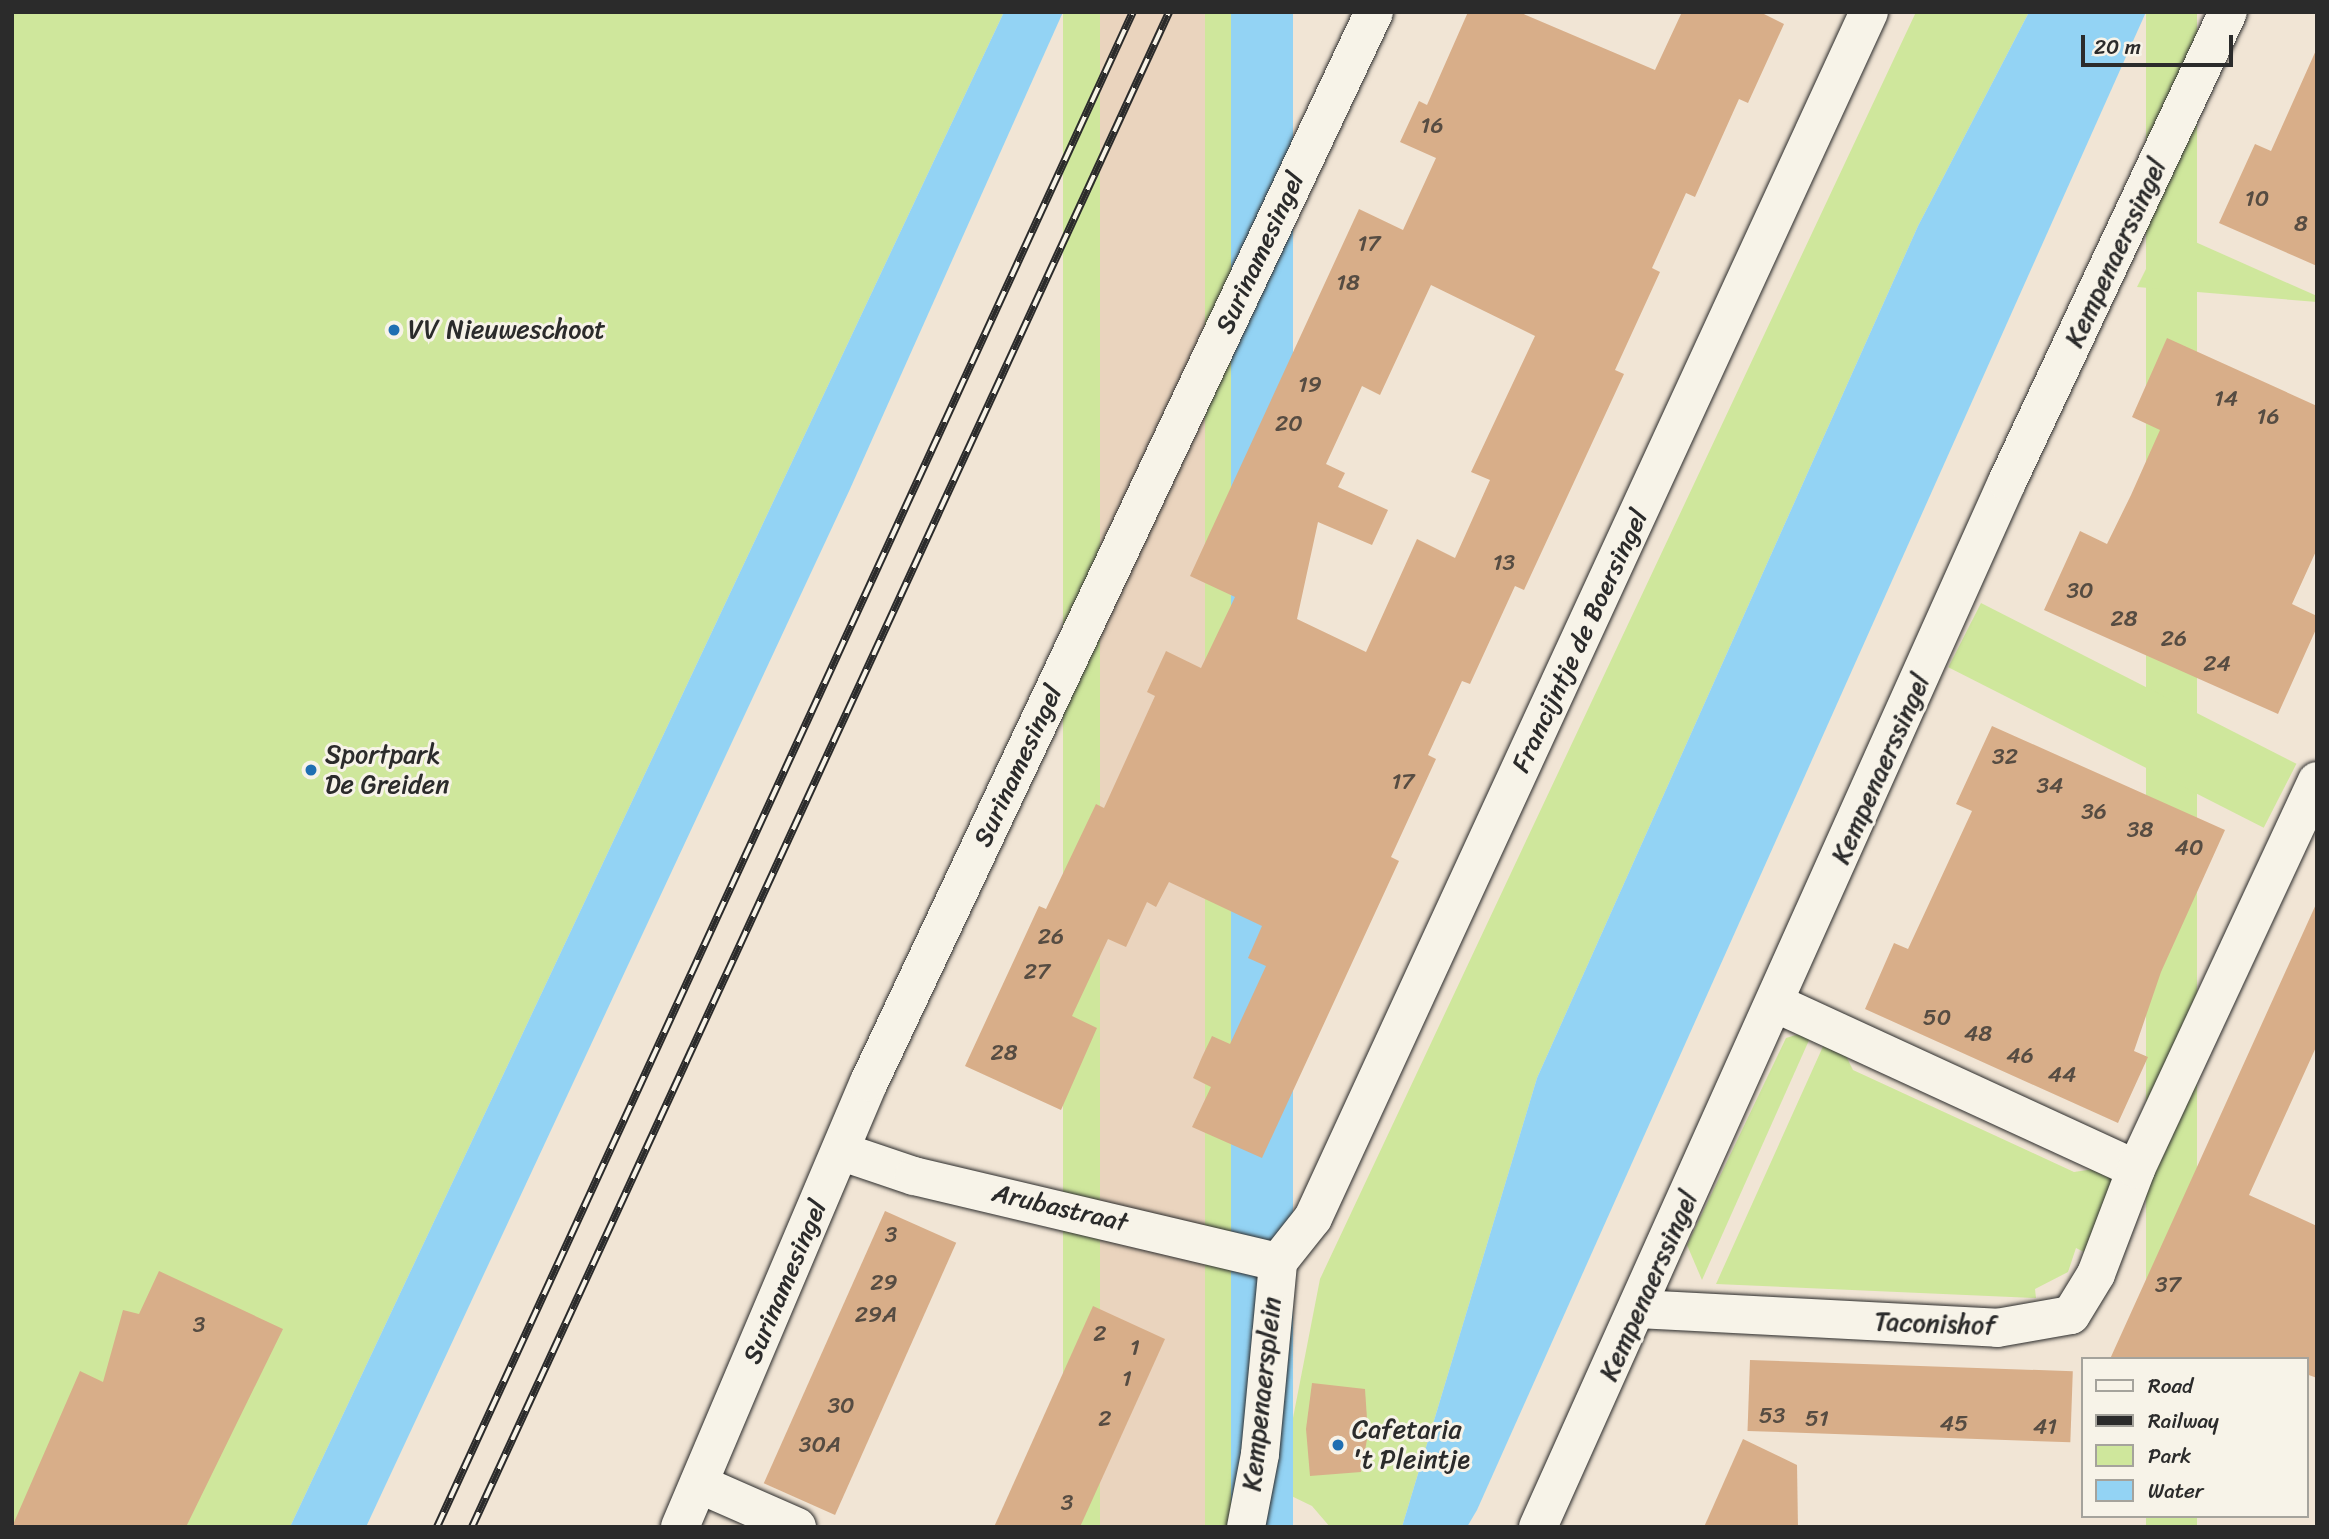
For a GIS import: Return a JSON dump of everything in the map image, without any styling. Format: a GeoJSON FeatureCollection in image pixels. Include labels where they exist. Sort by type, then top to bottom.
{"type":"FeatureCollection","features":[{"type":"Feature","properties":{"kind":"street","name":"Surinamesingel"},"geometry":{"type":"LineString","coordinates":[[680,1527],[843,1152],[869,1082],[1374,12]]}},
{"type":"Feature","properties":{"kind":"street","name":"Francijntje de Boersingel"},"geometry":{"type":"LineString","coordinates":[[1278,1262],[1313,1218],[1869,12]]}},
{"type":"Feature","properties":{"kind":"street","name":"Kempenaerssingel"},"geometry":{"type":"LineString","coordinates":[[1538,1527],[1777,1004],[2007,482],[2228,12]]}},
{"type":"Feature","properties":{"kind":"street","name":"Taconishof"},"geometry":{"type":"LineString","coordinates":[[1638,1309],[1997,1328],[2044,1324],[2071,1315],[2096,1274],[2136,1169],[2317,781]]}},
{"type":"Feature","properties":{"kind":"street"},"geometry":{"type":"LineString","coordinates":[[1777,1004],[2136,1169]]}},
{"type":"Feature","properties":{"kind":"street","name":"Arubastraat"},"geometry":{"type":"LineString","coordinates":[[843,1152],[914,1176],[1278,1262]]}},
{"type":"Feature","properties":{"kind":"street","name":"Kempenaersplein"},"geometry":{"type":"LineString","coordinates":[[1246,1527],[1260,1454],[1278,1262]]}},
{"type":"Feature","properties":{"kind":"street"},"geometry":{"type":"LineString","coordinates":[[699,1485],[797,1527]]}},
{"type":"Feature","properties":{"kind":"shaded area"},"geometry":{"type":"Polygon","coordinates":[[[1100,12],[1205,12],[1205,1527],[1100,1527],[1100,12]]]}},
{"type":"Feature","properties":{"kind":"green space","name":"VV Nieuweschoot"},"geometry":{"type":"Polygon","coordinates":[[[12,12],[1004,12],[290,1527],[12,1527],[12,12]]]}},
{"type":"Feature","properties":{"kind":"green space"},"geometry":{"type":"Polygon","coordinates":[[[1063,12],[1100,12],[1100,1527],[1063,1527],[1063,12]]]}},
{"type":"Feature","properties":{"kind":"green space"},"geometry":{"type":"Polygon","coordinates":[[[1205,12],[1231,12],[1231,1527],[1205,1527],[1205,12]]]}},
{"type":"Feature","properties":{"kind":"green space"},"geometry":{"type":"Polygon","coordinates":[[[1916,12],[2029,12],[1918,226],[1537,1078],[1402,1527],[1330,1527],[1312,1506],[1279,1490],[1320,1279],[1916,12]]]}},
{"type":"Feature","properties":{"kind":"green space"},"geometry":{"type":"Polygon","coordinates":[[[2146,12],[2197,12],[2197,1357],[2146,1357],[2146,12]]]}},
{"type":"Feature","properties":{"kind":"green space"},"geometry":{"type":"Polygon","coordinates":[[[2166,229],[2317,296],[2317,302],[2137,287],[2166,229]]]}},
{"type":"Feature","properties":{"kind":"green space"},"geometry":{"type":"Polygon","coordinates":[[[1981,603],[2296,764],[2264,828],[1948,667],[1981,603]]]}},
{"type":"Feature","properties":{"kind":"green space"},"geometry":{"type":"Polygon","coordinates":[[[1799,1034],[1810,1038],[1702,1280],[1687,1245],[1786,1038],[1799,1034]]]}},
{"type":"Feature","properties":{"kind":"green space"},"geometry":{"type":"Polygon","coordinates":[[[1825,1042],[1843,1050],[1853,1070],[2074,1172],[2101,1168],[2111,1175],[2113,1184],[2088,1254],[2076,1248],[2068,1272],[2035,1289],[2036,1298],[1716,1284],[1825,1042]]]}},
{"type":"Feature","properties":{"kind":"green space"},"geometry":{"type":"Polygon","coordinates":[[[2146,1518],[2197,1518],[2197,1527],[2146,1527],[2146,1518]]]}},
{"type":"Feature","properties":{"kind":"water"},"geometry":{"type":"Polygon","coordinates":[[[1004,12],[1063,12],[850,489],[366,1527],[290,1527],[1004,12]]]}},
{"type":"Feature","properties":{"kind":"water"},"geometry":{"type":"Polygon","coordinates":[[[1231,12],[1293,12],[1293,1527],[1231,1527],[1231,12]]]}},
{"type":"Feature","properties":{"kind":"water"},"geometry":{"type":"Polygon","coordinates":[[[2029,12],[2146,12],[1477,1510],[1467,1527],[1402,1527],[1537,1078],[1918,226],[2029,12]]]}},
{"type":"Feature","properties":{"kind":"building"},"geometry":{"type":"Polygon","coordinates":[[[1468,12],[1519,12],[1655,70],[1682,12],[1760,12],[1784,24],[1748,103],[1739,99],[1695,197],[1686,193],[1652,268],[1660,272],[1615,370],[1624,374],[1524,590],[1515,586],[1470,684],[1462,681],[1428,755],[1436,759],[1391,857],[1399,861],[1262,1158],[1192,1127],[1211,1087],[1193,1078],[1202,1057],[1212,1036],[1230,1044],[1266,966],[1248,958],[1262,926],[1169,882],[1156,907],[1147,902],[1126,947],[1108,939],[1072,1016],[1097,1028],[1061,1110],[965,1066],[1039,906],[1046,909],[1096,804],[1104,808],[1155,696],[1147,692],[1166,651],[1201,668],[1235,597],[1190,576],[1359,209],[1403,230],[1436,158],[1400,142],[1419,101],[1427,105],[1468,12]],[[1431,285],[1380,395],[1362,386],[1326,464],[1345,473],[1338,487],[1388,510],[1372,545],[1318,522],[1297,619],[1366,652],[1417,539],[1455,558],[1490,480],[1471,472],[1535,336],[1431,285]]]}},
{"type":"Feature","properties":{"kind":"building"},"geometry":{"type":"Polygon","coordinates":[[[2317,48],[2317,266],[2219,223],[2255,144],[2271,151],[2317,48]]]}},
{"type":"Feature","properties":{"kind":"building"},"geometry":{"type":"Polygon","coordinates":[[[2167,338],[2317,406],[2317,549],[2292,604],[2317,616],[2317,627],[2278,714],[2044,610],[2080,531],[2107,544],[2131,495],[2160,430],[2132,417],[2167,338]]]}},
{"type":"Feature","properties":{"kind":"building"},"geometry":{"type":"Polygon","coordinates":[[[1992,726],[2225,830],[2161,972],[2134,1051],[2148,1057],[2118,1123],[1865,1009],[1894,943],[1908,949],[1972,811],[1956,804],[1992,726]]]}},
{"type":"Feature","properties":{"kind":"building"},"geometry":{"type":"Polygon","coordinates":[[[2317,902],[2317,1045],[2249,1195],[2317,1226],[2317,1378],[2308,1375],[2308,1357],[2111,1357],[2317,902]]]}},
{"type":"Feature","properties":{"kind":"building"},"geometry":{"type":"Polygon","coordinates":[[[885,1211],[956,1243],[835,1515],[764,1483],[885,1211]]]}},
{"type":"Feature","properties":{"kind":"building"},"geometry":{"type":"Polygon","coordinates":[[[159,1271],[283,1329],[186,1527],[12,1527],[80,1371],[103,1382],[123,1310],[139,1314],[159,1271]]]}},
{"type":"Feature","properties":{"kind":"building"},"geometry":{"type":"Polygon","coordinates":[[[1093,1306],[1165,1339],[1080,1527],[994,1527],[1093,1306]]]}},
{"type":"Feature","properties":{"kind":"building"},"geometry":{"type":"Polygon","coordinates":[[[1750,1360],[2073,1371],[2070,1442],[1748,1431],[1750,1360]]]}},
{"type":"Feature","properties":{"kind":"building"},"geometry":{"type":"Polygon","coordinates":[[[1312,1383],[1365,1389],[1368,1434],[1361,1472],[1310,1476],[1306,1429],[1312,1383]]]}},
{"type":"Feature","properties":{"kind":"building"},"geometry":{"type":"Polygon","coordinates":[[[1743,1439],[1797,1465],[1798,1527],[1704,1527],[1743,1439]]]}},
{"type":"Feature","properties":{"kind":"railway"},"geometry":{"type":"LineString","coordinates":[[437,1527],[1133,12]]}},
{"type":"Feature","properties":{"kind":"railway"},"geometry":{"type":"LineString","coordinates":[[472,1527],[1169,12]]}},
{"type":"Feature","properties":{"kind":"place","name":"VV Nieuweschoot"},"geometry":{"type":"Point","coordinates":[394,330]}},
{"type":"Feature","properties":{"kind":"place","name":"Sportpark De Greiden"},"geometry":{"type":"Point","coordinates":[311,770]}},
{"type":"Feature","properties":{"kind":"place","name":"Cafetaria 't Pleintje"},"geometry":{"type":"Point","coordinates":[1338,1445]}}]}
